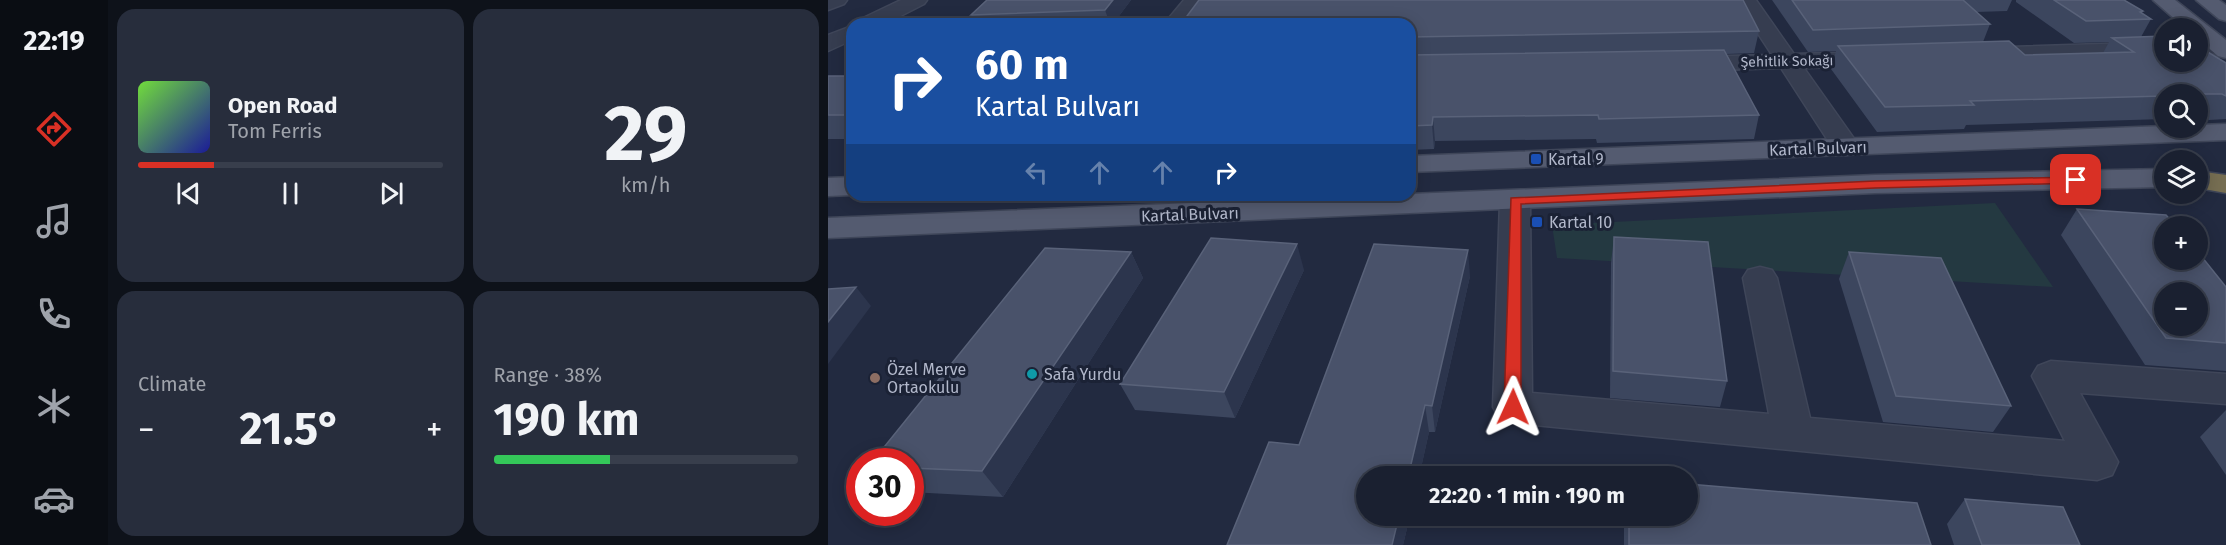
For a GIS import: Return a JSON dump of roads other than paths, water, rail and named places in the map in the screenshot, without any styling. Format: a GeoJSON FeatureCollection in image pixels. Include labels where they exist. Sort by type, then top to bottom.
{"type":"FeatureCollection","features":[{"type":"Feature","properties":{"kind":"highway"},"geometry":{"type":"LineString","coordinates":[[2208,181],[2226,184]]}},
{"type":"Feature","properties":{"kind":"main road"},"geometry":{"type":"LineString","coordinates":[[2163,0],[2224,49]]}},
{"type":"Feature","properties":{"kind":"main road"},"geometry":{"type":"LineString","coordinates":[[2206,0],[2226,15]]}},
{"type":"Feature","properties":{"kind":"main road","name":"Kartal Bulvarı"},"geometry":{"type":"LineString","coordinates":[[1416,164],[2226,132]]}},
{"type":"Feature","properties":{"kind":"main road"},"geometry":{"type":"LineString","coordinates":[[2208,178],[2226,177]]}},
{"type":"Feature","properties":{"kind":"main road","name":"Kartal Bulvarı"},"geometry":{"type":"LineString","coordinates":[[828,228],[1515,201],[1875,184],[2154,178]]}},
{"type":"Feature","properties":{"kind":"main road"},"geometry":{"type":"LineString","coordinates":[[828,186],[846,186]]}},
{"type":"Feature","properties":{"kind":"street"},"geometry":{"type":"LineString","coordinates":[[828,4],[837,0]]}},
{"type":"Feature","properties":{"kind":"street"},"geometry":{"type":"LineString","coordinates":[[881,18],[917,0]]}},
{"type":"Feature","properties":{"kind":"street"},"geometry":{"type":"LineString","coordinates":[[1180,18],[1195,0]]}},
{"type":"Feature","properties":{"kind":"street"},"geometry":{"type":"LineString","coordinates":[[1746,0],[1846,147]]}},
{"type":"Feature","properties":{"kind":"street"},"geometry":{"type":"LineString","coordinates":[[828,44],[846,35]]}},
{"type":"Feature","properties":{"kind":"street"},"geometry":{"type":"LineString","coordinates":[[2208,48],[2224,49]]}},
{"type":"Feature","properties":{"kind":"street"},"geometry":{"type":"LineString","coordinates":[[1953,56],[2154,49]]}},
{"type":"Feature","properties":{"kind":"street","name":"Şehitlik Sokağı"},"geometry":{"type":"LineString","coordinates":[[1659,64],[1895,58]]}},
{"type":"Feature","properties":{"kind":"street"},"geometry":{"type":"LineString","coordinates":[[1515,201],[1513,407],[2097,462],[2051,376],[2226,389]]}},
{"type":"Feature","properties":{"kind":"street"},"geometry":{"type":"LineString","coordinates":[[1760,278],[1793,433]]}},
{"type":"Feature","properties":{"kind":"place","name":"Kartal 9"},"geometry":{"type":"Point","coordinates":[1536,159]}},
{"type":"Feature","properties":{"kind":"place","name":"Kartal 10"},"geometry":{"type":"Point","coordinates":[1537,222]}},
{"type":"Feature","properties":{"kind":"place","name":"Safa Yurdu"},"geometry":{"type":"Point","coordinates":[1032,374]}},
{"type":"Feature","properties":{"kind":"place","name":"Özel Merve Ortaokulu"},"geometry":{"type":"Point","coordinates":[875,378]}}]}
